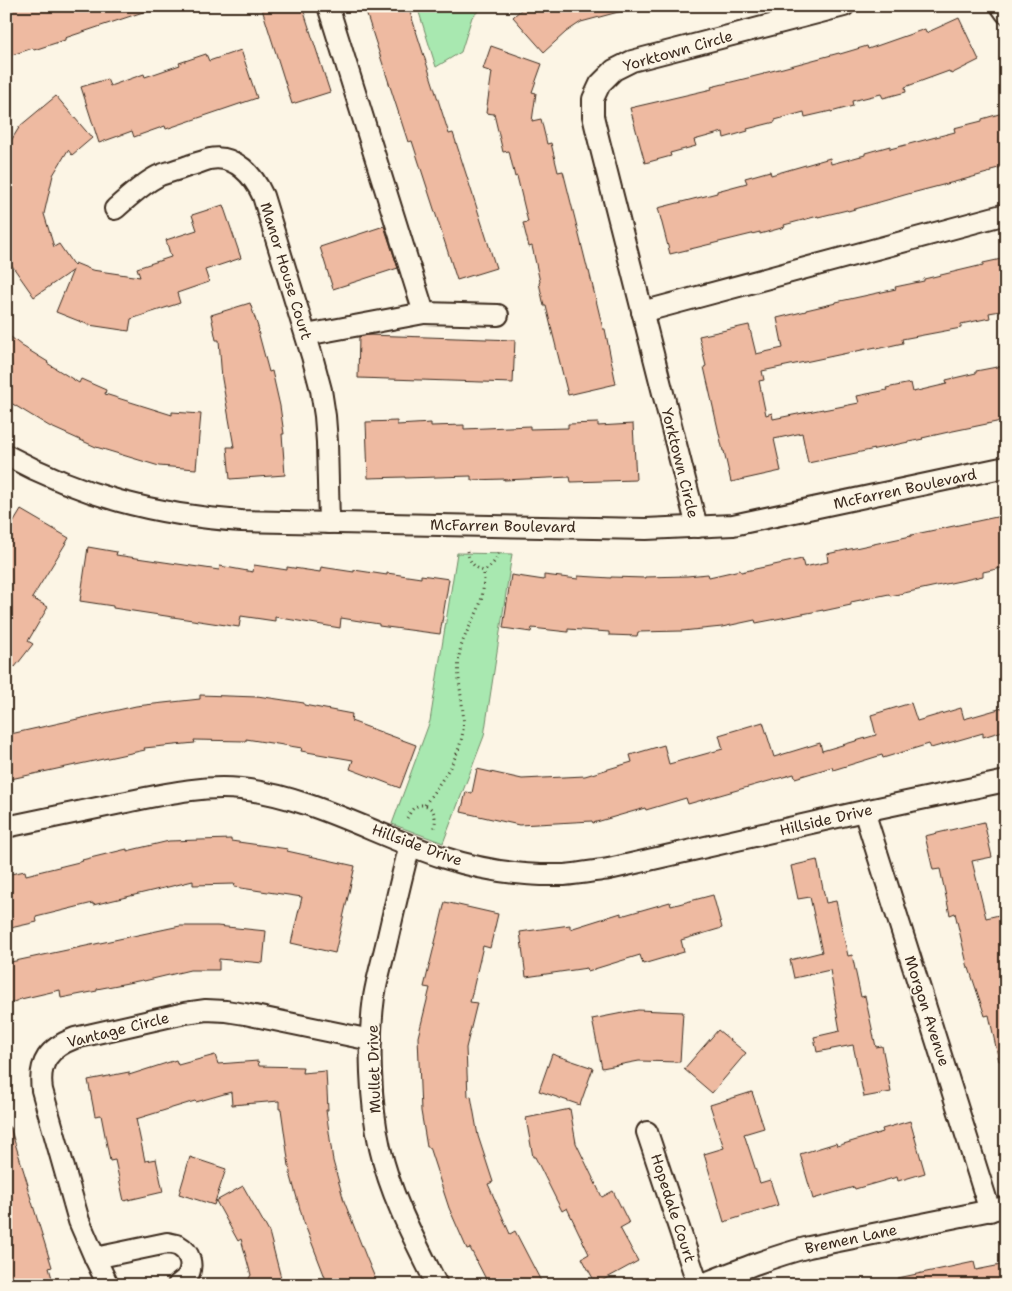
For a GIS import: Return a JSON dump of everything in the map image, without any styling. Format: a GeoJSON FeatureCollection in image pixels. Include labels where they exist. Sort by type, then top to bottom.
{"type":"FeatureCollection","features":[{"type":"Feature","properties":{"kind":"street"},"geometry":{"type":"LineString","coordinates":[[328,6],[424,313]]}},
{"type":"Feature","properties":{"kind":"street","name":"Yorktown Circle"},"geometry":{"type":"LineString","coordinates":[[697,527],[593,116],[593,99],[600,84],[614,70],[632,62],[844,6]]}},
{"type":"Feature","properties":{"kind":"street"},"geometry":{"type":"LineString","coordinates":[[1001,6],[1006,13]]}},
{"type":"Feature","properties":{"kind":"street","name":"Manor House Court"},"geometry":{"type":"LineString","coordinates":[[115,209],[138,188],[159,176],[211,159],[221,158],[241,167],[251,175],[259,186],[306,335],[321,390],[327,442],[329,523]]}},
{"type":"Feature","properties":{"kind":"street"},"geometry":{"type":"LineString","coordinates":[[642,312],[1006,214]]}},
{"type":"Feature","properties":{"kind":"street"},"geometry":{"type":"LineString","coordinates":[[306,335],[424,313],[498,315]]}},
{"type":"Feature","properties":{"kind":"street","name":"McFarren Boulevard"},"geometry":{"type":"LineString","coordinates":[[6,456],[78,489],[126,504],[167,513],[205,518],[329,523],[646,530],[733,525],[1006,468]]}},
{"type":"Feature","properties":{"kind":"street","name":"Hillside Drive"},"geometry":{"type":"LineString","coordinates":[[6,826],[171,792],[206,788],[241,789],[292,799],[326,810],[443,857],[482,867],[513,872],[565,875],[609,869],[1006,781]]}},
{"type":"Feature","properties":{"kind":"street","name":"Morgon Avenue"},"geometry":{"type":"LineString","coordinates":[[864,811],[998,1209]]}},
{"type":"Feature","properties":{"kind":"street","name":"Mullet Drive"},"geometry":{"type":"LineString","coordinates":[[410,845],[401,876],[374,996],[371,1040],[373,1090],[380,1148],[390,1182],[408,1226],[437,1285]]}},
{"type":"Feature","properties":{"kind":"street","name":"Vantage Circle"},"geometry":{"type":"LineString","coordinates":[[108,1285],[94,1258],[79,1221],[42,1090],[40,1080],[42,1068],[49,1054],[61,1043],[75,1038],[206,1010],[245,1014],[371,1040]]}},
{"type":"Feature","properties":{"kind":"street","name":"Hopedale Court"},"geometry":{"type":"LineString","coordinates":[[647,1132],[699,1285]]}},
{"type":"Feature","properties":{"kind":"street","name":"Bremen Lane"},"geometry":{"type":"LineString","coordinates":[[699,1285],[756,1263],[809,1247],[998,1209]]}},
{"type":"Feature","properties":{"kind":"street"},"geometry":{"type":"LineString","coordinates":[[94,1258],[167,1243],[177,1245],[186,1252],[190,1260],[191,1269],[186,1278],[178,1285]]}},
{"type":"Feature","properties":{"kind":"path"},"geometry":{"type":"LineString","coordinates":[[467,551],[472,564],[477,569],[484,571],[490,568],[496,560],[499,551]]}},
{"type":"Feature","properties":{"kind":"path"},"geometry":{"type":"LineString","coordinates":[[425,805],[456,759],[460,746],[464,714],[459,682],[460,652],[463,638],[482,600],[484,571]]}},
{"type":"Feature","properties":{"kind":"path"},"geometry":{"type":"LineString","coordinates":[[407,818],[413,808],[425,805],[431,808],[436,819],[433,830]]}},
{"type":"Feature","properties":{"kind":"green space"},"geometry":{"type":"Polygon","coordinates":[[[417,6],[484,6],[472,17],[461,52],[436,67],[417,6]]]}},
{"type":"Feature","properties":{"kind":"green space"},"geometry":{"type":"Polygon","coordinates":[[[457,553],[512,554],[484,736],[443,843],[392,824],[430,721],[457,553]]]}},
{"type":"Feature","properties":{"kind":"building"},"geometry":{"type":"Polygon","coordinates":[[[6,6],[151,6],[152,9],[65,38],[65,40],[6,57],[6,6]]]}},
{"type":"Feature","properties":{"kind":"building"},"geometry":{"type":"Polygon","coordinates":[[[261,6],[302,6],[330,92],[292,104],[261,6]]]}},
{"type":"Feature","properties":{"kind":"building"},"geometry":{"type":"Polygon","coordinates":[[[364,6],[408,6],[449,134],[453,133],[496,268],[457,280],[412,141],[408,142],[364,6]]]}},
{"type":"Feature","properties":{"kind":"building"},"geometry":{"type":"Polygon","coordinates":[[[525,6],[621,6],[622,11],[581,22],[566,32],[544,52],[513,17],[525,6]]]}},
{"type":"Feature","properties":{"kind":"building"},"geometry":{"type":"Polygon","coordinates":[[[959,18],[979,60],[951,74],[949,71],[905,87],[906,92],[883,98],[881,94],[852,101],[853,106],[831,112],[805,117],[804,112],[724,138],[723,132],[694,140],[696,146],[670,153],[671,156],[645,163],[630,108],[712,89],[711,87],[867,46],[868,49],[925,29],[926,33],[959,18]]]}},
{"type":"Feature","properties":{"kind":"building"},"geometry":{"type":"Polygon","coordinates":[[[491,46],[542,64],[532,92],[536,93],[532,121],[541,119],[547,144],[551,143],[558,172],[563,171],[603,329],[605,329],[616,384],[568,395],[546,306],[544,306],[532,246],[529,247],[523,223],[528,222],[517,176],[515,177],[509,151],[503,152],[494,114],[486,113],[492,72],[483,69],[491,46]]]}},
{"type":"Feature","properties":{"kind":"building"},"geometry":{"type":"Polygon","coordinates":[[[241,50],[257,98],[166,129],[165,126],[134,137],[132,131],[99,143],[81,87],[107,79],[110,86],[144,74],[145,77],[206,54],[209,61],[241,50]]]}},
{"type":"Feature","properties":{"kind":"building"},"geometry":{"type":"Polygon","coordinates":[[[56,96],[92,138],[72,155],[68,150],[53,175],[44,214],[54,247],[59,244],[74,266],[75,263],[92,270],[140,277],[137,268],[171,257],[166,240],[197,230],[192,215],[223,205],[241,258],[205,270],[209,282],[177,293],[180,303],[131,319],[129,331],[89,325],[56,312],[73,270],[34,297],[6,257],[6,149],[20,126],[56,96]]]}},
{"type":"Feature","properties":{"kind":"building"},"geometry":{"type":"Polygon","coordinates":[[[1006,112],[1006,166],[991,170],[991,172],[848,211],[818,216],[760,234],[760,232],[670,254],[658,208],[717,193],[717,191],[747,183],[745,178],[770,171],[771,175],[830,158],[831,164],[890,146],[890,149],[955,132],[954,128],[982,121],[982,119],[1006,112]]]}},
{"type":"Feature","properties":{"kind":"building"},"geometry":{"type":"Polygon","coordinates":[[[384,226],[398,268],[333,289],[320,247],[384,226]]]}},
{"type":"Feature","properties":{"kind":"building"},"geometry":{"type":"Polygon","coordinates":[[[1006,258],[1006,310],[989,313],[990,318],[961,324],[961,328],[902,339],[903,343],[762,371],[764,380],[759,381],[766,415],[772,413],[773,419],[859,403],[857,396],[911,383],[913,392],[947,384],[946,380],[976,373],[976,371],[1002,366],[1006,385],[1006,420],[808,463],[802,433],[774,439],[781,471],[731,482],[704,367],[706,366],[699,336],[749,325],[756,354],[783,348],[777,318],[836,302],[896,289],[895,287],[924,281],[924,279],[1006,258]]]}},
{"type":"Feature","properties":{"kind":"building"},"geometry":{"type":"Polygon","coordinates":[[[250,303],[259,330],[269,372],[272,371],[280,406],[284,434],[282,434],[285,475],[230,479],[227,447],[234,447],[222,379],[219,340],[216,340],[211,315],[250,303]]]}},
{"type":"Feature","properties":{"kind":"building"},"geometry":{"type":"Polygon","coordinates":[[[6,333],[22,346],[79,383],[81,379],[106,390],[105,394],[172,415],[172,412],[201,414],[196,469],[159,466],[96,447],[49,426],[6,400],[6,333]]]}},
{"type":"Feature","properties":{"kind":"building"},"geometry":{"type":"Polygon","coordinates":[[[368,335],[515,340],[513,383],[358,378],[359,337],[368,335]]]}},
{"type":"Feature","properties":{"kind":"building"},"geometry":{"type":"Polygon","coordinates":[[[397,421],[397,425],[431,423],[431,426],[464,425],[464,429],[530,426],[530,429],[568,428],[568,424],[598,423],[598,426],[633,424],[636,480],[571,482],[570,477],[471,480],[471,476],[368,478],[366,422],[397,421]]]}},
{"type":"Feature","properties":{"kind":"building"},"geometry":{"type":"Polygon","coordinates":[[[21,510],[69,538],[32,598],[48,607],[28,641],[33,644],[15,667],[6,660],[6,535],[21,510]]]}},
{"type":"Feature","properties":{"kind":"building"},"geometry":{"type":"Polygon","coordinates":[[[1006,515],[1006,567],[983,572],[983,576],[890,596],[889,594],[851,602],[851,605],[823,611],[756,623],[755,620],[722,627],[682,631],[638,632],[637,636],[609,635],[609,632],[568,629],[568,632],[532,628],[531,632],[503,628],[511,575],[544,580],[544,575],[578,579],[578,576],[645,578],[708,574],[709,577],[802,559],[804,567],[828,562],[827,554],[1006,515]]]}},
{"type":"Feature","properties":{"kind":"building"},"geometry":{"type":"Polygon","coordinates":[[[88,547],[117,552],[116,555],[219,570],[220,566],[253,572],[254,565],[320,572],[321,567],[354,572],[354,570],[387,575],[387,573],[421,578],[421,575],[449,579],[440,634],[379,626],[379,624],[341,618],[340,628],[275,617],[275,621],[241,616],[239,627],[113,608],[113,606],[80,601],[88,547]]]}},
{"type":"Feature","properties":{"kind":"building"},"geometry":{"type":"Polygon","coordinates":[[[200,695],[257,696],[304,703],[304,705],[352,714],[351,721],[416,745],[400,788],[350,769],[353,760],[301,751],[302,748],[246,739],[246,741],[194,740],[195,743],[144,748],[145,750],[6,780],[6,735],[136,706],[200,699],[200,695]]]}},
{"type":"Feature","properties":{"kind":"building"},"geometry":{"type":"Polygon","coordinates":[[[911,703],[917,721],[961,708],[964,719],[1006,707],[1006,730],[983,737],[983,733],[931,748],[929,744],[883,758],[882,755],[833,770],[832,767],[795,778],[794,774],[688,804],[686,798],[593,823],[592,821],[519,825],[461,812],[466,792],[472,793],[477,769],[522,779],[585,776],[632,762],[630,755],[664,745],[669,764],[723,749],[719,735],[763,722],[774,757],[820,743],[822,751],[876,735],[871,715],[911,703]]]}},
{"type":"Feature","properties":{"kind":"building"},"geometry":{"type":"Polygon","coordinates":[[[984,822],[992,857],[972,861],[986,918],[999,915],[1006,947],[1006,978],[999,979],[1006,999],[1006,1060],[999,1061],[989,1015],[985,1016],[968,968],[955,913],[950,915],[940,869],[933,870],[925,836],[984,822]]]}},
{"type":"Feature","properties":{"kind":"building"},"geometry":{"type":"Polygon","coordinates":[[[231,839],[231,841],[288,849],[287,851],[355,866],[335,953],[291,943],[302,897],[234,887],[235,884],[193,885],[193,881],[36,917],[37,922],[6,929],[6,875],[25,871],[26,875],[127,849],[127,851],[169,841],[231,839]]]}},
{"type":"Feature","properties":{"kind":"building"},"geometry":{"type":"Polygon","coordinates":[[[817,860],[826,903],[836,901],[848,956],[852,955],[861,997],[865,996],[876,1047],[882,1046],[891,1092],[864,1097],[853,1045],[817,1052],[814,1037],[840,1031],[830,970],[794,978],[790,960],[822,952],[810,897],[798,899],[791,866],[817,860]]]}},
{"type":"Feature","properties":{"kind":"building"},"geometry":{"type":"Polygon","coordinates":[[[713,895],[722,928],[681,940],[684,952],[643,964],[640,955],[588,971],[587,968],[526,977],[520,932],[570,925],[570,929],[621,913],[621,916],[670,902],[671,906],[713,895]]]}},
{"type":"Feature","properties":{"kind":"building"},"geometry":{"type":"Polygon","coordinates":[[[445,902],[498,914],[490,948],[483,946],[470,1002],[477,1003],[466,1048],[468,1097],[471,1096],[478,1136],[493,1182],[488,1184],[510,1234],[515,1231],[543,1285],[489,1285],[470,1248],[467,1249],[449,1208],[429,1147],[427,1147],[421,1111],[418,1037],[430,988],[424,987],[445,902]]]}},
{"type":"Feature","properties":{"kind":"building"},"geometry":{"type":"Polygon","coordinates":[[[180,926],[217,926],[266,931],[263,963],[219,959],[219,970],[190,970],[61,998],[60,990],[21,999],[6,1005],[6,963],[180,926]]]}},
{"type":"Feature","properties":{"kind":"building"},"geometry":{"type":"Polygon","coordinates":[[[638,1010],[683,1012],[680,1062],[639,1061],[602,1068],[592,1019],[638,1010]]]}},
{"type":"Feature","properties":{"kind":"building"},"geometry":{"type":"Polygon","coordinates":[[[718,1030],[746,1053],[712,1093],[684,1069],[718,1030]]]}},
{"type":"Feature","properties":{"kind":"building"},"geometry":{"type":"Polygon","coordinates":[[[552,1054],[593,1068],[580,1105],[539,1091],[552,1054]]]}},
{"type":"Feature","properties":{"kind":"building"},"geometry":{"type":"Polygon","coordinates":[[[215,1055],[218,1064],[258,1061],[259,1066],[303,1067],[302,1073],[326,1071],[328,1110],[326,1110],[333,1161],[344,1201],[378,1285],[328,1285],[303,1220],[290,1173],[279,1101],[232,1105],[231,1092],[136,1119],[145,1161],[156,1159],[163,1192],[124,1201],[115,1160],[110,1161],[101,1115],[95,1116],[88,1080],[129,1072],[129,1075],[176,1060],[178,1065],[215,1055]]]}},
{"type":"Feature","properties":{"kind":"building"},"geometry":{"type":"Polygon","coordinates":[[[752,1092],[764,1128],[744,1134],[760,1183],[770,1180],[778,1205],[724,1222],[704,1154],[724,1148],[710,1105],[752,1092]]]}},
{"type":"Feature","properties":{"kind":"building"},"geometry":{"type":"Polygon","coordinates":[[[570,1109],[576,1143],[602,1197],[613,1191],[629,1223],[620,1228],[638,1261],[596,1284],[582,1258],[589,1254],[567,1208],[562,1211],[535,1157],[533,1157],[526,1118],[570,1109]]]}},
{"type":"Feature","properties":{"kind":"building"},"geometry":{"type":"Polygon","coordinates":[[[910,1121],[925,1173],[898,1181],[897,1177],[813,1199],[800,1154],[836,1143],[837,1146],[883,1132],[882,1129],[910,1121]]]}},
{"type":"Feature","properties":{"kind":"building"},"geometry":{"type":"Polygon","coordinates":[[[6,1127],[10,1127],[28,1185],[52,1267],[49,1268],[54,1285],[11,1285],[6,1269],[6,1127]]]}},
{"type":"Feature","properties":{"kind":"building"},"geometry":{"type":"Polygon","coordinates":[[[190,1157],[226,1169],[214,1205],[179,1194],[190,1157]]]}},
{"type":"Feature","properties":{"kind":"building"},"geometry":{"type":"Polygon","coordinates":[[[243,1186],[269,1232],[281,1278],[258,1285],[245,1285],[251,1275],[241,1239],[238,1241],[216,1201],[243,1186]]]}},
{"type":"Feature","properties":{"kind":"building"},"geometry":{"type":"Polygon","coordinates":[[[974,1262],[976,1270],[1006,1264],[1006,1285],[899,1285],[898,1278],[974,1262]]]}}]}
